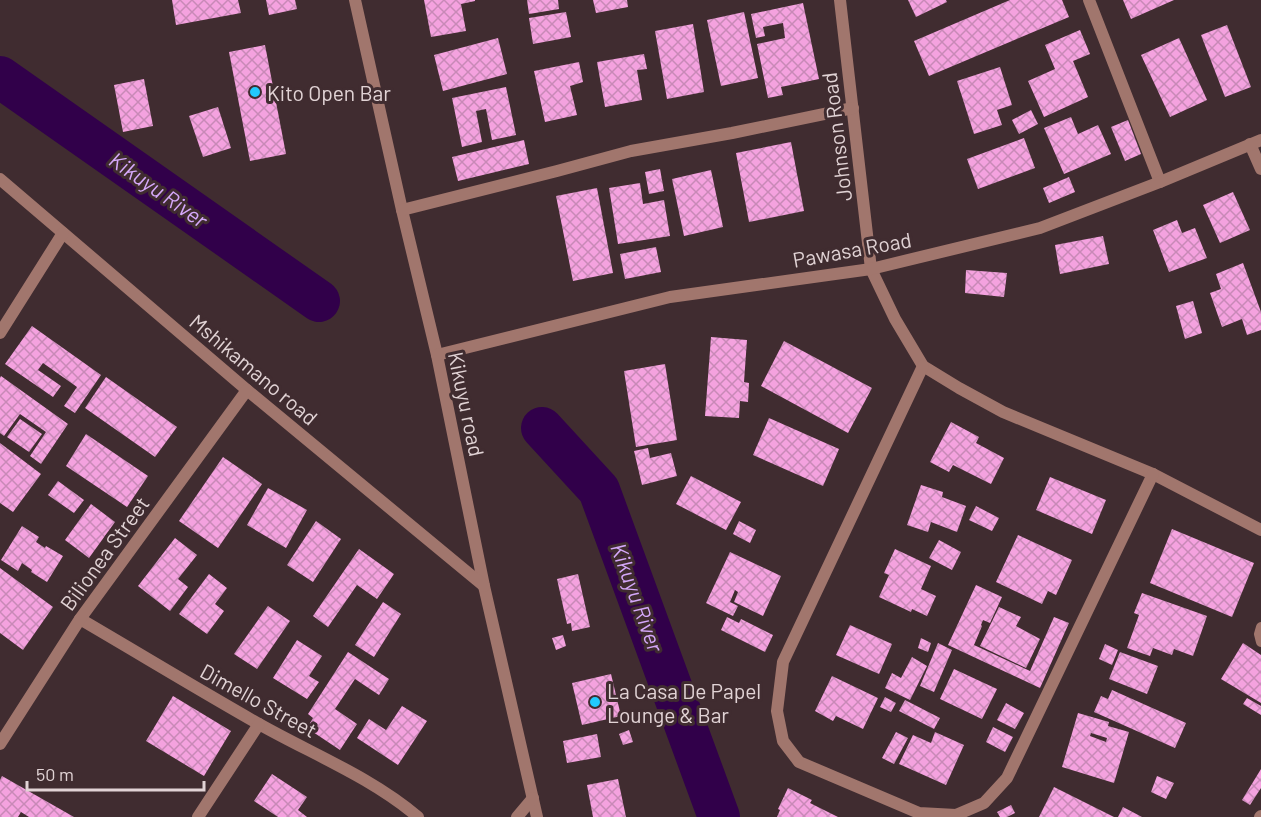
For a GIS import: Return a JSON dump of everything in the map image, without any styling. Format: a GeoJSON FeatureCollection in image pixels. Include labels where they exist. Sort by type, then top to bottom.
{"type":"FeatureCollection","features":[{"type":"Feature","properties":{"kind":"street","name":"Kikuyu road"},"geometry":{"type":"LineString","coordinates":[[355,0],[437,354],[484,586],[537,817]]}},
{"type":"Feature","properties":{"kind":"street","name":"Johnson Road"},"geometry":{"type":"LineString","coordinates":[[840,0],[872,269],[895,319],[923,366]]}},
{"type":"Feature","properties":{"kind":"street"},"geometry":{"type":"LineString","coordinates":[[1089,0],[1160,182]]}},
{"type":"Feature","properties":{"kind":"street"},"geometry":{"type":"LineString","coordinates":[[402,210],[631,151],[853,108]]}},
{"type":"Feature","properties":{"kind":"street"},"geometry":{"type":"LineString","coordinates":[[1256,142],[1261,169]]}},
{"type":"Feature","properties":{"kind":"street","name":"Pawasa Road"},"geometry":{"type":"LineString","coordinates":[[437,354],[670,297],[872,269],[1040,228],[1256,142]]}},
{"type":"Feature","properties":{"kind":"street","name":"Mshikamano road"},"geometry":{"type":"LineString","coordinates":[[0,179],[247,390],[484,586]]}},
{"type":"Feature","properties":{"kind":"street"},"geometry":{"type":"LineString","coordinates":[[0,333],[63,233]]}},
{"type":"Feature","properties":{"kind":"street"},"geometry":{"type":"LineString","coordinates":[[1153,474],[1007,778],[984,803],[956,815],[920,813],[799,762],[783,741],[777,711],[783,662],[923,366],[1003,412],[1153,474],[1261,530]]}},
{"type":"Feature","properties":{"kind":"street","name":"Bilionea Street"},"geometry":{"type":"LineString","coordinates":[[0,744],[80,619],[247,390]]}},
{"type":"Feature","properties":{"kind":"street","name":"Dimello Street"},"geometry":{"type":"LineString","coordinates":[[80,619],[259,724],[380,789],[418,817]]}},
{"type":"Feature","properties":{"kind":"street"},"geometry":{"type":"LineString","coordinates":[[198,817],[259,724]]}},
{"type":"Feature","properties":{"kind":"street"},"geometry":{"type":"LineString","coordinates":[[517,817],[533,798]]}},
{"type":"Feature","properties":{"kind":"lane"},"geometry":{"type":"LineString","coordinates":[[1261,627],[1259,634],[1261,642]]}},
{"type":"Feature","properties":{"kind":"building"},"geometry":{"type":"Polygon","coordinates":[[[172,0],[238,0],[241,13],[176,25],[172,0]]]}},
{"type":"Feature","properties":{"kind":"building"},"geometry":{"type":"Polygon","coordinates":[[[266,0],[295,0],[297,9],[269,15],[266,0]]]}},
{"type":"Feature","properties":{"kind":"building"},"geometry":{"type":"Polygon","coordinates":[[[424,0],[475,0],[461,4],[466,31],[431,37],[424,0]]]}},
{"type":"Feature","properties":{"kind":"building"},"geometry":{"type":"Polygon","coordinates":[[[527,0],[558,0],[559,9],[529,14],[527,0]]]}},
{"type":"Feature","properties":{"kind":"building"},"geometry":{"type":"Polygon","coordinates":[[[593,0],[627,0],[628,7],[596,13],[593,0]]]}},
{"type":"Feature","properties":{"kind":"building"},"geometry":{"type":"Polygon","coordinates":[[[908,0],[946,0],[947,2],[916,17],[908,0]]]}},
{"type":"Feature","properties":{"kind":"building"},"geometry":{"type":"Polygon","coordinates":[[[1010,0],[1062,0],[1069,17],[929,76],[914,41],[1010,0]]]}},
{"type":"Feature","properties":{"kind":"building"},"geometry":{"type":"Polygon","coordinates":[[[1123,0],[1174,0],[1131,19],[1123,0]]]}},
{"type":"Feature","properties":{"kind":"building"},"geometry":{"type":"Polygon","coordinates":[[[803,3],[819,79],[781,87],[783,95],[768,98],[757,44],[785,38],[783,23],[763,27],[765,36],[756,38],[751,14],[803,3]]]}},
{"type":"Feature","properties":{"kind":"building"},"geometry":{"type":"Polygon","coordinates":[[[566,12],[571,37],[533,44],[529,18],[566,12]]]}},
{"type":"Feature","properties":{"kind":"building"},"geometry":{"type":"Polygon","coordinates":[[[744,12],[758,78],[721,86],[707,20],[744,12]]]}},
{"type":"Feature","properties":{"kind":"building"},"geometry":{"type":"Polygon","coordinates":[[[693,24],[704,92],[667,99],[655,31],[693,24]]]}},
{"type":"Feature","properties":{"kind":"building"},"geometry":{"type":"Polygon","coordinates":[[[1227,25],[1251,87],[1225,97],[1201,35],[1227,25]]]}},
{"type":"Feature","properties":{"kind":"building"},"geometry":{"type":"Polygon","coordinates":[[[1080,30],[1090,54],[1073,61],[1088,97],[1044,117],[1028,81],[1055,69],[1045,45],[1080,30]]]}},
{"type":"Feature","properties":{"kind":"building"},"geometry":{"type":"Polygon","coordinates":[[[498,38],[507,74],[443,91],[434,55],[498,38]]]}},
{"type":"Feature","properties":{"kind":"building"},"geometry":{"type":"Polygon","coordinates":[[[1179,38],[1207,100],[1170,117],[1141,55],[1179,38]]]}},
{"type":"Feature","properties":{"kind":"building"},"geometry":{"type":"Polygon","coordinates":[[[265,45],[286,154],[250,161],[229,52],[265,45]]]}},
{"type":"Feature","properties":{"kind":"building"},"geometry":{"type":"Polygon","coordinates":[[[644,54],[647,69],[637,70],[642,100],[605,107],[597,62],[644,54]]]}},
{"type":"Feature","properties":{"kind":"building"},"geometry":{"type":"Polygon","coordinates":[[[579,62],[583,82],[570,86],[577,115],[545,122],[534,71],[579,62]]]}},
{"type":"Feature","properties":{"kind":"building"},"geometry":{"type":"Polygon","coordinates":[[[1000,67],[1012,105],[997,110],[1002,125],[974,134],[957,81],[1000,67]]]}},
{"type":"Feature","properties":{"kind":"building"},"geometry":{"type":"Polygon","coordinates":[[[144,79],[153,126],[123,132],[114,85],[144,79]]]}},
{"type":"Feature","properties":{"kind":"building"},"geometry":{"type":"Polygon","coordinates":[[[506,87],[516,135],[492,140],[486,109],[476,111],[482,142],[462,147],[452,98],[506,87]]]}},
{"type":"Feature","properties":{"kind":"building"},"geometry":{"type":"Polygon","coordinates":[[[218,107],[231,148],[203,157],[189,116],[218,107]]]}},
{"type":"Feature","properties":{"kind":"building"},"geometry":{"type":"Polygon","coordinates":[[[1031,110],[1038,124],[1019,134],[1012,120],[1031,110]]]}},
{"type":"Feature","properties":{"kind":"building"},"geometry":{"type":"Polygon","coordinates":[[[1071,117],[1078,134],[1098,125],[1111,154],[1064,174],[1044,128],[1071,117]]]}},
{"type":"Feature","properties":{"kind":"building"},"geometry":{"type":"Polygon","coordinates":[[[1128,120],[1141,154],[1125,161],[1111,127],[1128,120]]]}},
{"type":"Feature","properties":{"kind":"building"},"geometry":{"type":"Polygon","coordinates":[[[1024,138],[1035,168],[978,189],[967,159],[1024,138]]]}},
{"type":"Feature","properties":{"kind":"building"},"geometry":{"type":"Polygon","coordinates":[[[524,140],[529,164],[458,181],[452,157],[524,140]]]}},
{"type":"Feature","properties":{"kind":"building"},"geometry":{"type":"Polygon","coordinates":[[[791,142],[804,211],[749,222],[736,153],[791,142]]]}},
{"type":"Feature","properties":{"kind":"building"},"geometry":{"type":"Polygon","coordinates":[[[660,169],[664,191],[649,194],[645,172],[660,169]]]}},
{"type":"Feature","properties":{"kind":"building"},"geometry":{"type":"Polygon","coordinates":[[[711,170],[723,227],[684,236],[672,179],[711,170]]]}},
{"type":"Feature","properties":{"kind":"building"},"geometry":{"type":"Polygon","coordinates":[[[1069,177],[1075,192],[1049,203],[1043,188],[1069,177]]]}},
{"type":"Feature","properties":{"kind":"building"},"geometry":{"type":"Polygon","coordinates":[[[640,183],[643,204],[664,200],[670,236],[618,244],[609,188],[640,183]]]}},
{"type":"Feature","properties":{"kind":"building"},"geometry":{"type":"Polygon","coordinates":[[[597,188],[613,273],[573,281],[556,196],[597,188]]]}},
{"type":"Feature","properties":{"kind":"building"},"geometry":{"type":"Polygon","coordinates":[[[1233,192],[1250,230],[1220,243],[1203,205],[1233,192]]]}},
{"type":"Feature","properties":{"kind":"building"},"geometry":{"type":"Polygon","coordinates":[[[1177,220],[1182,233],[1195,228],[1207,258],[1169,272],[1153,230],[1177,220]]]}},
{"type":"Feature","properties":{"kind":"building"},"geometry":{"type":"Polygon","coordinates":[[[1103,236],[1109,264],[1060,274],[1055,245],[1103,236]]]}},
{"type":"Feature","properties":{"kind":"building"},"geometry":{"type":"Polygon","coordinates":[[[656,247],[661,272],[625,279],[620,254],[656,247]]]}},
{"type":"Feature","properties":{"kind":"building"},"geometry":{"type":"Polygon","coordinates":[[[1243,263],[1261,312],[1261,330],[1247,335],[1242,319],[1222,327],[1210,293],[1221,289],[1216,274],[1243,263]]]}},
{"type":"Feature","properties":{"kind":"building"},"geometry":{"type":"Polygon","coordinates":[[[966,270],[1007,273],[1004,297],[965,293],[966,270]]]}},
{"type":"Feature","properties":{"kind":"building"},"geometry":{"type":"Polygon","coordinates":[[[1193,301],[1202,333],[1185,339],[1176,306],[1193,301]]]}},
{"type":"Feature","properties":{"kind":"building"},"geometry":{"type":"Polygon","coordinates":[[[32,326],[101,375],[75,413],[64,406],[77,387],[43,363],[38,370],[61,386],[53,397],[5,364],[32,326]]]}},
{"type":"Feature","properties":{"kind":"building"},"geometry":{"type":"Polygon","coordinates":[[[711,337],[747,340],[744,382],[749,383],[748,402],[740,401],[739,418],[705,416],[711,337]]]}},
{"type":"Feature","properties":{"kind":"building"},"geometry":{"type":"Polygon","coordinates":[[[784,341],[872,388],[848,433],[761,386],[784,341]]]}},
{"type":"Feature","properties":{"kind":"building"},"geometry":{"type":"Polygon","coordinates":[[[665,364],[677,440],[636,447],[624,371],[665,364]]]}},
{"type":"Feature","properties":{"kind":"building"},"geometry":{"type":"Polygon","coordinates":[[[1,376],[68,424],[41,464],[30,456],[46,432],[20,414],[4,436],[0,433],[1,376]]]}},
{"type":"Feature","properties":{"kind":"building"},"geometry":{"type":"Polygon","coordinates":[[[106,377],[177,427],[155,457],[85,408],[106,377]]]}},
{"type":"Feature","properties":{"kind":"building"},"geometry":{"type":"Polygon","coordinates":[[[769,418],[839,449],[823,486],[753,455],[769,418]]]}},
{"type":"Feature","properties":{"kind":"building"},"geometry":{"type":"Polygon","coordinates":[[[20,419],[42,434],[29,452],[7,437],[20,419]]]}},
{"type":"Feature","properties":{"kind":"building"},"geometry":{"type":"Polygon","coordinates":[[[951,422],[979,437],[976,443],[1004,458],[991,484],[953,465],[949,472],[930,462],[951,422]]]}},
{"type":"Feature","properties":{"kind":"building"},"geometry":{"type":"Polygon","coordinates":[[[86,434],[148,476],[127,507],[66,466],[86,434]]]}},
{"type":"Feature","properties":{"kind":"building"},"geometry":{"type":"Polygon","coordinates":[[[0,443],[41,474],[13,512],[0,503],[0,443]]]}},
{"type":"Feature","properties":{"kind":"building"},"geometry":{"type":"Polygon","coordinates":[[[648,448],[650,458],[671,453],[677,476],[642,485],[634,451],[648,448]]]}},
{"type":"Feature","properties":{"kind":"building"},"geometry":{"type":"Polygon","coordinates":[[[223,457],[262,484],[218,548],[179,521],[223,457]]]}},
{"type":"Feature","properties":{"kind":"building"},"geometry":{"type":"Polygon","coordinates":[[[691,476],[741,502],[726,530],[676,504],[691,476]]]}},
{"type":"Feature","properties":{"kind":"building"},"geometry":{"type":"Polygon","coordinates":[[[1050,477],[1106,500],[1092,534],[1036,510],[1050,477]]]}},
{"type":"Feature","properties":{"kind":"building"},"geometry":{"type":"Polygon","coordinates":[[[58,481],[84,500],[74,513],[48,495],[58,481]]]}},
{"type":"Feature","properties":{"kind":"building"},"geometry":{"type":"Polygon","coordinates":[[[921,485],[943,492],[942,497],[966,506],[957,532],[931,522],[928,532],[907,525],[921,485]]]}},
{"type":"Feature","properties":{"kind":"building"},"geometry":{"type":"Polygon","coordinates":[[[268,488],[307,510],[286,548],[247,525],[268,488]]]}},
{"type":"Feature","properties":{"kind":"building"},"geometry":{"type":"Polygon","coordinates":[[[91,504],[115,522],[89,558],[65,540],[91,504]]]}},
{"type":"Feature","properties":{"kind":"building"},"geometry":{"type":"Polygon","coordinates":[[[976,506],[999,518],[992,531],[969,520],[976,506]]]}},
{"type":"Feature","properties":{"kind":"building"},"geometry":{"type":"Polygon","coordinates":[[[316,521],[341,539],[313,582],[287,565],[316,521]]]}},
{"type":"Feature","properties":{"kind":"building"},"geometry":{"type":"Polygon","coordinates":[[[739,521],[756,530],[750,543],[733,534],[739,521]]]}},
{"type":"Feature","properties":{"kind":"building"},"geometry":{"type":"Polygon","coordinates":[[[22,526],[39,537],[36,542],[63,556],[47,582],[22,563],[18,571],[1,560],[22,526]]]}},
{"type":"Feature","properties":{"kind":"building"},"geometry":{"type":"Polygon","coordinates":[[[1172,529],[1254,563],[1232,617],[1150,583],[1172,529]]]}},
{"type":"Feature","properties":{"kind":"building"},"geometry":{"type":"Polygon","coordinates":[[[1018,535],[1072,560],[1056,595],[1048,591],[1042,604],[996,582],[1018,535]]]}},
{"type":"Feature","properties":{"kind":"building"},"geometry":{"type":"Polygon","coordinates":[[[175,538],[197,555],[178,579],[188,587],[170,611],[138,586],[175,538]]]}},
{"type":"Feature","properties":{"kind":"building"},"geometry":{"type":"Polygon","coordinates":[[[939,540],[961,552],[952,570],[929,558],[939,540]]]}},
{"type":"Feature","properties":{"kind":"building"},"geometry":{"type":"Polygon","coordinates":[[[359,549],[394,574],[377,599],[357,585],[328,627],[313,616],[359,549]]]}},
{"type":"Feature","properties":{"kind":"building"},"geometry":{"type":"Polygon","coordinates":[[[895,549],[931,566],[921,589],[936,596],[927,616],[912,609],[911,612],[879,597],[889,575],[884,573],[895,549]]]}},
{"type":"Feature","properties":{"kind":"building"},"geometry":{"type":"Polygon","coordinates":[[[730,552],[781,576],[763,616],[734,602],[738,592],[735,590],[730,602],[738,606],[733,616],[706,603],[730,552]]]}},
{"type":"Feature","properties":{"kind":"building"},"geometry":{"type":"Polygon","coordinates":[[[0,568],[53,607],[23,650],[0,633],[0,568]]]}},
{"type":"Feature","properties":{"kind":"building"},"geometry":{"type":"Polygon","coordinates":[[[209,574],[227,588],[215,604],[224,611],[207,634],[179,614],[209,574]]]}},
{"type":"Feature","properties":{"kind":"building"},"geometry":{"type":"Polygon","coordinates":[[[578,574],[590,627],[572,631],[571,623],[567,624],[557,579],[578,574]]]}},
{"type":"Feature","properties":{"kind":"building"},"geometry":{"type":"Polygon","coordinates":[[[976,585],[1002,597],[990,623],[983,620],[974,645],[1030,671],[1054,617],[1069,623],[1040,688],[948,645],[976,585]]]}},
{"type":"Feature","properties":{"kind":"building"},"geometry":{"type":"Polygon","coordinates":[[[1142,593],[1207,616],[1193,656],[1174,649],[1172,655],[1153,648],[1150,656],[1127,648],[1139,615],[1134,613],[1142,593]]]}},
{"type":"Feature","properties":{"kind":"building"},"geometry":{"type":"Polygon","coordinates":[[[383,602],[401,614],[374,657],[355,645],[383,602]]]}},
{"type":"Feature","properties":{"kind":"building"},"geometry":{"type":"Polygon","coordinates":[[[268,606],[290,621],[257,669],[234,654],[268,606]]]}},
{"type":"Feature","properties":{"kind":"building"},"geometry":{"type":"Polygon","coordinates":[[[999,607],[1021,617],[1016,626],[1040,639],[1026,668],[980,646],[999,607]]]}},
{"type":"Feature","properties":{"kind":"building"},"geometry":{"type":"Polygon","coordinates":[[[727,617],[739,623],[741,619],[773,635],[765,652],[721,630],[727,617]]]}},
{"type":"Feature","properties":{"kind":"building"},"geometry":{"type":"Polygon","coordinates":[[[850,625],[892,644],[879,674],[836,655],[850,625]]]}},
{"type":"Feature","properties":{"kind":"building"},"geometry":{"type":"Polygon","coordinates":[[[563,635],[566,646],[556,650],[552,638],[563,635]]]}},
{"type":"Feature","properties":{"kind":"building"},"geometry":{"type":"Polygon","coordinates":[[[921,638],[931,643],[928,652],[918,648],[921,638]]]}},
{"type":"Feature","properties":{"kind":"building"},"geometry":{"type":"Polygon","coordinates":[[[297,640],[322,656],[309,676],[319,682],[307,699],[273,678],[297,640]]]}},
{"type":"Feature","properties":{"kind":"building"},"geometry":{"type":"Polygon","coordinates":[[[938,643],[952,650],[934,692],[920,686],[938,643]]]}},
{"type":"Feature","properties":{"kind":"building"},"geometry":{"type":"Polygon","coordinates":[[[1243,643],[1261,655],[1261,703],[1221,679],[1243,643]]]}},
{"type":"Feature","properties":{"kind":"building"},"geometry":{"type":"Polygon","coordinates":[[[1105,644],[1118,650],[1112,665],[1099,659],[1105,644]]]}},
{"type":"Feature","properties":{"kind":"building"},"geometry":{"type":"Polygon","coordinates":[[[348,652],[389,679],[379,695],[355,679],[335,709],[357,724],[340,750],[307,728],[313,718],[308,714],[348,652]]]}},
{"type":"Feature","properties":{"kind":"building"},"geometry":{"type":"Polygon","coordinates":[[[1120,652],[1158,666],[1147,694],[1109,679],[1120,652]]]}},
{"type":"Feature","properties":{"kind":"building"},"geometry":{"type":"Polygon","coordinates":[[[912,657],[927,666],[910,700],[885,688],[892,673],[901,678],[912,657]]]}},
{"type":"Feature","properties":{"kind":"building"},"geometry":{"type":"Polygon","coordinates":[[[954,669],[997,689],[982,719],[940,699],[954,669]]]}},
{"type":"Feature","properties":{"kind":"building"},"geometry":{"type":"Polygon","coordinates":[[[611,674],[621,716],[582,725],[572,683],[611,674]]]}},
{"type":"Feature","properties":{"kind":"building"},"geometry":{"type":"Polygon","coordinates":[[[832,676],[878,698],[863,729],[836,716],[833,721],[815,711],[832,676]]]}},
{"type":"Feature","properties":{"kind":"building"},"geometry":{"type":"Polygon","coordinates":[[[1112,690],[1186,723],[1175,748],[1094,712],[1101,696],[1108,699],[1112,690]]]}},
{"type":"Feature","properties":{"kind":"building"},"geometry":{"type":"Polygon","coordinates":[[[173,696],[231,731],[204,776],[146,741],[173,696]]]}},
{"type":"Feature","properties":{"kind":"building"},"geometry":{"type":"Polygon","coordinates":[[[885,697],[896,703],[891,712],[880,707],[885,697]]]}},
{"type":"Feature","properties":{"kind":"building"},"geometry":{"type":"Polygon","coordinates":[[[1247,698],[1261,706],[1261,715],[1243,704],[1247,698]]]}},
{"type":"Feature","properties":{"kind":"building"},"geometry":{"type":"Polygon","coordinates":[[[905,700],[940,718],[934,729],[899,711],[905,700]]]}},
{"type":"Feature","properties":{"kind":"building"},"geometry":{"type":"Polygon","coordinates":[[[1006,703],[1024,713],[1015,729],[997,720],[1006,703]]]}},
{"type":"Feature","properties":{"kind":"building"},"geometry":{"type":"Polygon","coordinates":[[[402,706],[427,721],[398,765],[357,738],[369,719],[386,730],[402,706]]]}},
{"type":"Feature","properties":{"kind":"building"},"geometry":{"type":"Polygon","coordinates":[[[1078,713],[1109,722],[1108,726],[1129,732],[1114,783],[1062,767],[1078,713]],[[1091,733],[1090,736],[1106,742],[1107,738],[1091,733]]]}},
{"type":"Feature","properties":{"kind":"building"},"geometry":{"type":"Polygon","coordinates":[[[993,727],[1013,737],[1005,752],[986,742],[993,727]]]}},
{"type":"Feature","properties":{"kind":"building"},"geometry":{"type":"Polygon","coordinates":[[[629,730],[633,742],[623,745],[619,734],[629,730]]]}},
{"type":"Feature","properties":{"kind":"building"},"geometry":{"type":"Polygon","coordinates":[[[896,732],[908,738],[894,764],[882,758],[896,732]]]}},
{"type":"Feature","properties":{"kind":"building"},"geometry":{"type":"Polygon","coordinates":[[[935,732],[964,745],[946,785],[899,764],[913,735],[931,743],[935,732]]]}},
{"type":"Feature","properties":{"kind":"building"},"geometry":{"type":"Polygon","coordinates":[[[597,734],[601,757],[567,763],[563,741],[597,734]]]}},
{"type":"Feature","properties":{"kind":"building"},"geometry":{"type":"Polygon","coordinates":[[[1261,769],[1261,788],[1250,805],[1242,800],[1261,769]]]}},
{"type":"Feature","properties":{"kind":"building"},"geometry":{"type":"Polygon","coordinates":[[[272,774],[307,797],[298,810],[307,817],[278,817],[254,801],[272,774]]]}},
{"type":"Feature","properties":{"kind":"building"},"geometry":{"type":"Polygon","coordinates":[[[2,776],[74,817],[29,817],[21,812],[18,817],[0,817],[0,780],[2,776]]]}},
{"type":"Feature","properties":{"kind":"building"},"geometry":{"type":"Polygon","coordinates":[[[1157,776],[1174,783],[1166,799],[1151,792],[1157,776]]]}},
{"type":"Feature","properties":{"kind":"building"},"geometry":{"type":"Polygon","coordinates":[[[618,779],[626,817],[593,817],[587,785],[618,779]]]}},
{"type":"Feature","properties":{"kind":"building"},"geometry":{"type":"Polygon","coordinates":[[[1054,787],[1114,817],[1039,817],[1054,787]]]}},
{"type":"Feature","properties":{"kind":"building"},"geometry":{"type":"Polygon","coordinates":[[[788,788],[812,800],[810,803],[838,817],[777,817],[780,810],[778,809],[788,788]]]}},
{"type":"Feature","properties":{"kind":"building"},"geometry":{"type":"Polygon","coordinates":[[[1011,805],[1015,813],[1007,817],[1000,817],[997,812],[1011,805]]]}},
{"type":"Feature","properties":{"kind":"building"},"geometry":{"type":"Polygon","coordinates":[[[1123,807],[1142,817],[1118,817],[1123,807]]]}},
{"type":"Feature","properties":{"kind":"waterway","name":"Kikuyu River"},"geometry":{"type":"LineString","coordinates":[[0,77],[319,301]]}},
{"type":"Feature","properties":{"kind":"waterway","name":"Kikuyu River"},"geometry":{"type":"LineString","coordinates":[[542,428],[599,490],[719,817]]}},
{"type":"Feature","properties":{"kind":"place","name":"Kito Open Bar"},"geometry":{"type":"Point","coordinates":[255,92]}},
{"type":"Feature","properties":{"kind":"place","name":"La Casa De Papel Lounge & Bar"},"geometry":{"type":"Point","coordinates":[595,702]}}]}
